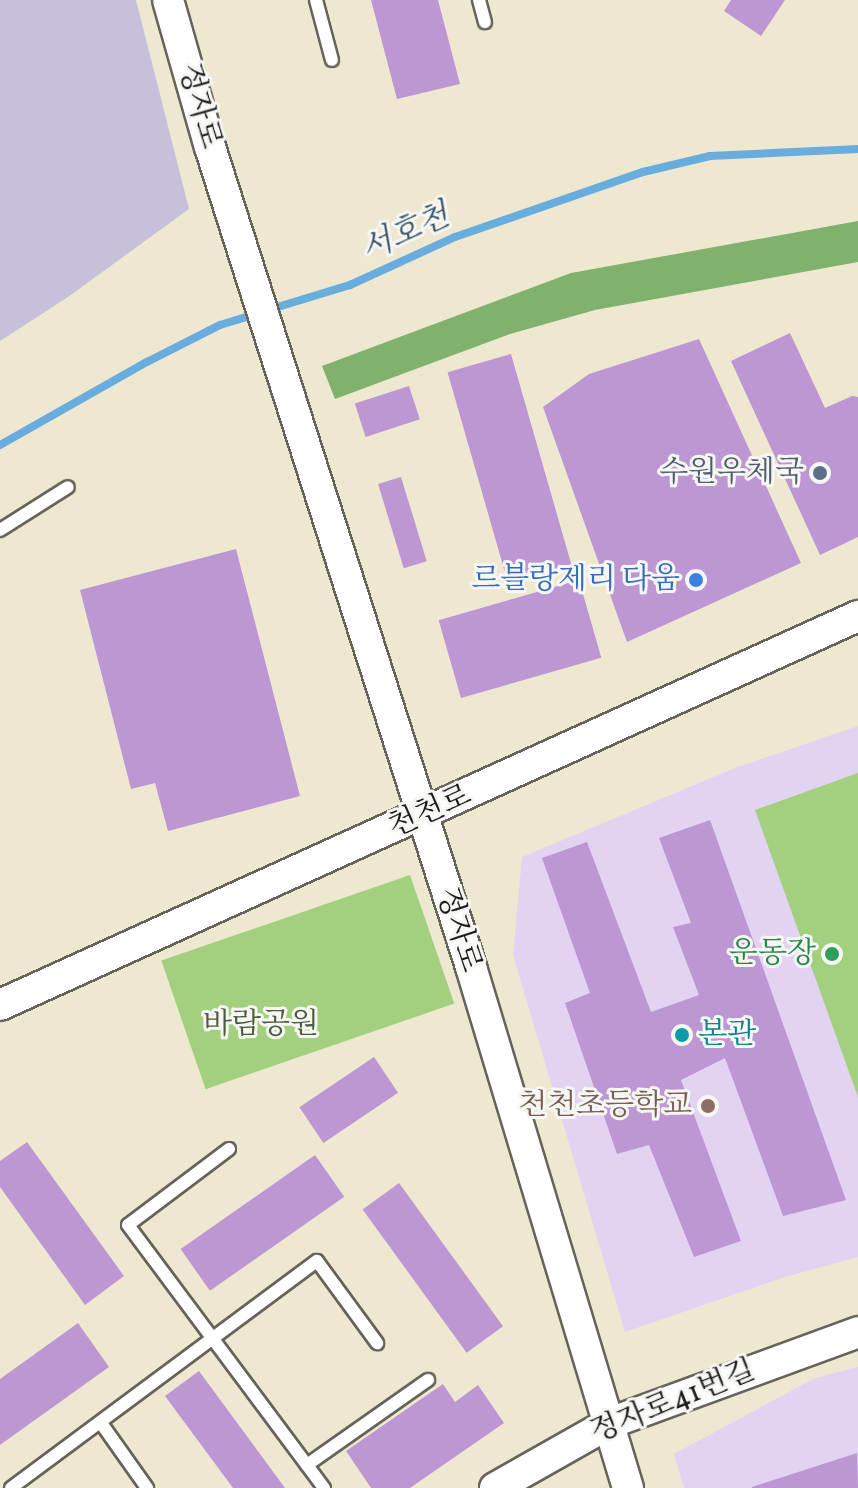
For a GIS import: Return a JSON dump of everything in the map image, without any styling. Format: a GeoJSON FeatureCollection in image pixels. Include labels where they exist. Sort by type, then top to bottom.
{"type":"FeatureCollection","features":[{"type":"Feature","properties":{"kind":"street","name":"정자로"},"geometry":{"type":"LineString","coordinates":[[168,0],[420,817],[471,967],[628,1488]]}},
{"type":"Feature","properties":{"kind":"street","name":"천천로"},"geometry":{"type":"LineString","coordinates":[[0,1005],[858,616]]}},
{"type":"Feature","properties":{"kind":"street","name":"정자로41번길"},"geometry":{"type":"LineString","coordinates":[[495,1488],[610,1423],[858,1332]]}},
{"type":"Feature","properties":{"kind":"lane"},"geometry":{"type":"LineString","coordinates":[[316,0],[332,60]]}},
{"type":"Feature","properties":{"kind":"lane"},"geometry":{"type":"LineString","coordinates":[[479,0],[485,22]]}},
{"type":"Feature","properties":{"kind":"lane"},"geometry":{"type":"LineString","coordinates":[[0,530],[68,487]]}},
{"type":"Feature","properties":{"kind":"lane"},"geometry":{"type":"LineString","coordinates":[[229,1149],[128,1225],[324,1488]]}},
{"type":"Feature","properties":{"kind":"lane"},"geometry":{"type":"LineString","coordinates":[[11,1488],[317,1261],[377,1343]]}},
{"type":"Feature","properties":{"kind":"lane"},"geometry":{"type":"LineString","coordinates":[[307,1465],[428,1380]]}},
{"type":"Feature","properties":{"kind":"lane"},"geometry":{"type":"LineString","coordinates":[[101,1423],[147,1488]]}},
{"type":"Feature","properties":{"kind":"shaded area"},"geometry":{"type":"Polygon","coordinates":[[[0,0],[136,0],[189,209],[68,297],[0,341],[0,0]]]}},
{"type":"Feature","properties":{"kind":"shaded area","name":"천천초등학교"},"geometry":{"type":"Polygon","coordinates":[[[858,726],[858,1257],[785,1277],[625,1332],[513,955],[522,857],[735,768],[858,726]]]}},
{"type":"Feature","properties":{"kind":"shaded area"},"geometry":{"type":"Polygon","coordinates":[[[858,1367],[858,1488],[684,1488],[674,1454],[815,1378],[858,1367]]]}},
{"type":"Feature","properties":{"kind":"green space"},"geometry":{"type":"Polygon","coordinates":[[[858,221],[858,262],[595,310],[510,334],[335,399],[322,366],[571,273],[858,221]]]}},
{"type":"Feature","properties":{"kind":"green space","name":"운동장"},"geometry":{"type":"Polygon","coordinates":[[[858,773],[858,1097],[755,810],[858,773]]]}},
{"type":"Feature","properties":{"kind":"green space","name":"바람공원"},"geometry":{"type":"Polygon","coordinates":[[[410,875],[454,1004],[206,1089],[161,961],[410,875]]]}},
{"type":"Feature","properties":{"kind":"building"},"geometry":{"type":"Polygon","coordinates":[[[371,0],[438,0],[460,84],[397,99],[371,0]]]}},
{"type":"Feature","properties":{"kind":"building"},"geometry":{"type":"Polygon","coordinates":[[[731,0],[785,0],[761,36],[724,11],[731,0]]]}},
{"type":"Feature","properties":{"kind":"building","name":"수원우체국"},"geometry":{"type":"Polygon","coordinates":[[[790,333],[825,408],[852,396],[858,397],[858,537],[820,555],[731,361],[790,333]]]}},
{"type":"Feature","properties":{"kind":"building"},"geometry":{"type":"Polygon","coordinates":[[[699,339],[801,563],[627,642],[543,407],[589,374],[699,339]]]}},
{"type":"Feature","properties":{"kind":"building"},"geometry":{"type":"Polygon","coordinates":[[[511,354],[572,565],[508,584],[448,372],[511,354]]]}},
{"type":"Feature","properties":{"kind":"building"},"geometry":{"type":"Polygon","coordinates":[[[409,386],[420,419],[366,437],[355,404],[409,386]]]}},
{"type":"Feature","properties":{"kind":"building"},"geometry":{"type":"Polygon","coordinates":[[[401,477],[427,561],[404,568],[378,484],[401,477]]]}},
{"type":"Feature","properties":{"kind":"building"},"geometry":{"type":"Polygon","coordinates":[[[236,549],[300,796],[168,831],[155,783],[131,789],[80,590],[236,549]]]}},
{"type":"Feature","properties":{"kind":"building"},"geometry":{"type":"Polygon","coordinates":[[[579,580],[601,658],[461,698],[439,620],[579,580]]]}},
{"type":"Feature","properties":{"kind":"building","name":"본관"},"geometry":{"type":"Polygon","coordinates":[[[710,820],[846,1200],[783,1216],[725,1058],[681,1080],[741,1241],[694,1257],[649,1145],[617,1154],[565,1003],[590,993],[542,858],[587,842],[651,1012],[699,995],[673,927],[691,923],[659,838],[710,820]]]}},
{"type":"Feature","properties":{"kind":"building"},"geometry":{"type":"Polygon","coordinates":[[[374,1057],[398,1093],[323,1143],[299,1107],[374,1057]]]}},
{"type":"Feature","properties":{"kind":"building"},"geometry":{"type":"Polygon","coordinates":[[[27,1142],[124,1276],[85,1305],[0,1187],[0,1161],[27,1142]]]}},
{"type":"Feature","properties":{"kind":"building"},"geometry":{"type":"Polygon","coordinates":[[[315,1155],[344,1197],[210,1291],[181,1249],[315,1155]]]}},
{"type":"Feature","properties":{"kind":"building"},"geometry":{"type":"Polygon","coordinates":[[[399,1183],[503,1326],[467,1353],[363,1209],[399,1183]]]}},
{"type":"Feature","properties":{"kind":"building"},"geometry":{"type":"Polygon","coordinates":[[[78,1323],[109,1367],[0,1445],[0,1379],[78,1323]]]}},
{"type":"Feature","properties":{"kind":"building"},"geometry":{"type":"Polygon","coordinates":[[[199,1371],[285,1488],[233,1488],[165,1396],[199,1371]]]}},
{"type":"Feature","properties":{"kind":"building"},"geometry":{"type":"Polygon","coordinates":[[[443,1384],[455,1402],[478,1385],[504,1423],[410,1488],[371,1488],[346,1451],[443,1384]]]}},
{"type":"Feature","properties":{"kind":"building"},"geometry":{"type":"Polygon","coordinates":[[[857,1453],[858,1488],[752,1488],[752,1487],[857,1453]]]}},
{"type":"Feature","properties":{"kind":"waterway","name":"서호천"},"geometry":{"type":"LineString","coordinates":[[268,310],[350,285],[455,237],[643,172],[710,156],[858,149]]}},
{"type":"Feature","properties":{"kind":"waterway","name":"서호천"},"geometry":{"type":"LineString","coordinates":[[0,445],[147,362],[220,325],[255,314]]}},
{"type":"Feature","properties":{"kind":"place","name":"수원우체국"},"geometry":{"type":"Point","coordinates":[820,473]}},
{"type":"Feature","properties":{"kind":"place","name":"르블랑제리 다움"},"geometry":{"type":"Point","coordinates":[696,580]}},
{"type":"Feature","properties":{"kind":"place","name":"운동장"},"geometry":{"type":"Point","coordinates":[832,954]}},
{"type":"Feature","properties":{"kind":"place","name":"본관"},"geometry":{"type":"Point","coordinates":[682,1035]}},
{"type":"Feature","properties":{"kind":"place","name":"천천초등학교"},"geometry":{"type":"Point","coordinates":[708,1106]}}]}
